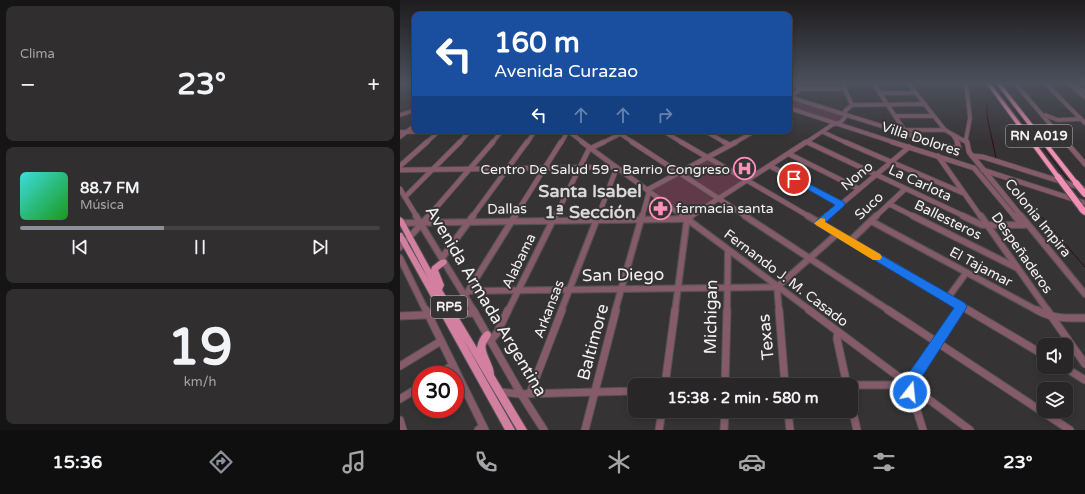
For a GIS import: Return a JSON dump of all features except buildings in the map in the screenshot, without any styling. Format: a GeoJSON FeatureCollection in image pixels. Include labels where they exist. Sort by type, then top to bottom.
{"type":"FeatureCollection","features":[{"type":"Feature","properties":{"kind":"highway","name":"RN A019"},"geometry":{"type":"LineString","coordinates":[[1000,103],[1058,177],[1082,204],[1085,213]]}},
{"type":"Feature","properties":{"kind":"highway","name":"RN A019"},"geometry":{"type":"LineString","coordinates":[[1014,103],[1085,194]]}},
{"type":"Feature","properties":{"kind":"main road","name":"RP5"},"geometry":{"type":"LineString","coordinates":[[401,221],[403,240],[449,315],[490,375],[522,430]]}},
{"type":"Feature","properties":{"kind":"main road","name":"RP5"},"geometry":{"type":"LineString","coordinates":[[403,240],[438,290],[449,315],[510,430]]}},
{"type":"Feature","properties":{"kind":"main road"},"geometry":{"type":"LineString","coordinates":[[438,290],[440,285],[434,269],[443,260]]}},
{"type":"Feature","properties":{"kind":"main road"},"geometry":{"type":"LineString","coordinates":[[488,338],[483,340],[481,347],[490,369],[490,375]]}},
{"type":"Feature","properties":{"kind":"street"},"geometry":{"type":"LineString","coordinates":[[808,103],[907,135],[954,148],[959,148],[959,145],[953,135]]}},
{"type":"Feature","properties":{"kind":"street"},"geometry":{"type":"LineString","coordinates":[[666,378],[686,219],[832,125],[842,122],[845,117],[845,111],[852,105],[925,104],[945,130],[966,142],[970,118],[968,103]]}},
{"type":"Feature","properties":{"kind":"street"},"geometry":{"type":"LineString","coordinates":[[1032,103],[1085,164]]}},
{"type":"Feature","properties":{"kind":"street"},"geometry":{"type":"LineString","coordinates":[[1066,103],[1083,119],[1085,123]]}},
{"type":"Feature","properties":{"kind":"street"},"geometry":{"type":"LineString","coordinates":[[887,104],[907,135]]}},
{"type":"Feature","properties":{"kind":"street","name":"Villa Dolores"},"geometry":{"type":"LineString","coordinates":[[794,110],[909,146],[977,170],[1025,225]]}},
{"type":"Feature","properties":{"kind":"street"},"geometry":{"type":"LineString","coordinates":[[400,115],[412,111]]}},
{"type":"Feature","properties":{"kind":"street"},"geometry":{"type":"LineString","coordinates":[[895,116],[934,116]]}},
{"type":"Feature","properties":{"kind":"street"},"geometry":{"type":"LineString","coordinates":[[1046,118],[1057,120],[1083,119]]}},
{"type":"Feature","properties":{"kind":"street"},"geometry":{"type":"LineString","coordinates":[[1053,126],[1070,120]]}},
{"type":"Feature","properties":{"kind":"street"},"geometry":{"type":"LineString","coordinates":[[400,137],[412,127]]}},
{"type":"Feature","properties":{"kind":"street"},"geometry":{"type":"LineString","coordinates":[[893,130],[945,130]]}},
{"type":"Feature","properties":{"kind":"street"},"geometry":{"type":"LineString","coordinates":[[400,132],[412,132]]}},
{"type":"Feature","properties":{"kind":"street"},"geometry":{"type":"LineString","coordinates":[[823,132],[964,193]]}},
{"type":"Feature","properties":{"kind":"street"},"geometry":{"type":"LineString","coordinates":[[400,166],[435,134]]}},
{"type":"Feature","properties":{"kind":"street"},"geometry":{"type":"LineString","coordinates":[[405,197],[466,134]]}},
{"type":"Feature","properties":{"kind":"street"},"geometry":{"type":"LineString","coordinates":[[403,240],[422,223],[499,134]]}},
{"type":"Feature","properties":{"kind":"street"},"geometry":{"type":"LineString","coordinates":[[443,260],[469,221],[533,134]]}},
{"type":"Feature","properties":{"kind":"street"},"geometry":{"type":"LineString","coordinates":[[466,293],[566,134]]}},
{"type":"Feature","properties":{"kind":"street","name":"Fernando J. M. Casado"},"geometry":{"type":"LineString","coordinates":[[572,134],[970,430]]}},
{"type":"Feature","properties":{"kind":"street"},"geometry":{"type":"LineString","coordinates":[[590,147],[616,134]]}},
{"type":"Feature","properties":{"kind":"street"},"geometry":{"type":"LineString","coordinates":[[623,134],[718,199],[1070,430]]}},
{"type":"Feature","properties":{"kind":"street"},"geometry":{"type":"LineString","coordinates":[[668,134],[1037,351]]}},
{"type":"Feature","properties":{"kind":"street"},"geometry":{"type":"LineString","coordinates":[[711,134],[730,144]]}},
{"type":"Feature","properties":{"kind":"street"},"geometry":{"type":"LineString","coordinates":[[648,191],[679,172],[750,134]]}},
{"type":"Feature","properties":{"kind":"street","name":"La Carlota"},"geometry":{"type":"LineString","coordinates":[[807,142],[982,225],[1025,225]]}},
{"type":"Feature","properties":{"kind":"street","name":"Colonia Impira"},"geometry":{"type":"LineString","coordinates":[[966,142],[972,156],[1025,225],[1085,294]]}},
{"type":"Feature","properties":{"kind":"street","name":"Nono"},"geometry":{"type":"LineString","coordinates":[[819,223],[909,146]]}},
{"type":"Feature","properties":{"kind":"street","name":"Alabama"},"geometry":{"type":"LineString","coordinates":[[488,338],[497,333],[590,147]]}},
{"type":"Feature","properties":{"kind":"street"},"geometry":{"type":"LineString","coordinates":[[789,154],[859,189]]}},
{"type":"Feature","properties":{"kind":"street","name":"Despeñaderos"},"geometry":{"type":"LineString","coordinates":[[938,156],[1085,364]]}},
{"type":"Feature","properties":{"kind":"street"},"geometry":{"type":"LineString","coordinates":[[972,156],[983,157],[1085,189]]}},
{"type":"Feature","properties":{"kind":"street"},"geometry":{"type":"LineString","coordinates":[[770,166],[841,204]]}},
{"type":"Feature","properties":{"kind":"street"},"geometry":{"type":"LineString","coordinates":[[400,170],[617,168]]}},
{"type":"Feature","properties":{"kind":"street","name":"Arkansas"},"geometry":{"type":"LineString","coordinates":[[530,393],[617,168]]}},
{"type":"Feature","properties":{"kind":"street"},"geometry":{"type":"LineString","coordinates":[[983,170],[1082,204]]}},
{"type":"Feature","properties":{"kind":"street","name":"Avenida Armada Argentina"},"geometry":{"type":"LineString","coordinates":[[400,189],[422,223],[443,260],[466,293],[488,338],[544,430]]}},
{"type":"Feature","properties":{"kind":"street","name":"Suco"},"geometry":{"type":"LineString","coordinates":[[850,241],[905,189]]}},
{"type":"Feature","properties":{"kind":"street","name":"Baltimore"},"geometry":{"type":"LineString","coordinates":[[585,430],[648,191]]}},
{"type":"Feature","properties":{"kind":"street","name":"Ballesteros"},"geometry":{"type":"LineString","coordinates":[[888,204],[1018,268]]}},
{"type":"Feature","properties":{"kind":"street","name":"Dallas"},"geometry":{"type":"LineString","coordinates":[[401,221],[422,223],[512,220],[686,219]]}},
{"type":"Feature","properties":{"kind":"street","name":"El Tajamar"},"geometry":{"type":"LineString","coordinates":[[871,221],[966,273],[1052,317],[1085,318]]}},
{"type":"Feature","properties":{"kind":"street"},"geometry":{"type":"LineString","coordinates":[[777,287],[837,234]]}},
{"type":"Feature","properties":{"kind":"street","name":"Michigan"},"geometry":{"type":"LineString","coordinates":[[725,378],[728,250]]}},
{"type":"Feature","properties":{"kind":"street"},"geometry":{"type":"LineString","coordinates":[[400,258],[453,365],[482,429]]}},
{"type":"Feature","properties":{"kind":"street"},"geometry":{"type":"LineString","coordinates":[[947,299],[966,273]]}},
{"type":"Feature","properties":{"kind":"street","name":"San Diego"},"geometry":{"type":"LineString","coordinates":[[466,293],[777,287]]}},
{"type":"Feature","properties":{"kind":"street","name":"Texas"},"geometry":{"type":"LineString","coordinates":[[777,287],[784,378]]}},
{"type":"Feature","properties":{"kind":"street"},"geometry":{"type":"LineString","coordinates":[[909,385],[961,307]]}},
{"type":"Feature","properties":{"kind":"street"},"geometry":{"type":"LineString","coordinates":[[400,316],[475,313]]}},
{"type":"Feature","properties":{"kind":"street"},"geometry":{"type":"LineString","coordinates":[[838,332],[837,340],[845,378]]}},
{"type":"Feature","properties":{"kind":"street"},"geometry":{"type":"LineString","coordinates":[[400,366],[441,341]]}},
{"type":"Feature","properties":{"kind":"street"},"geometry":{"type":"LineString","coordinates":[[1073,373],[1085,380]]}},
{"type":"Feature","properties":{"kind":"street"},"geometry":{"type":"LineString","coordinates":[[858,385],[909,385]]}},
{"type":"Feature","properties":{"kind":"street"},"geometry":{"type":"LineString","coordinates":[[909,385],[923,430]]}},
{"type":"Feature","properties":{"kind":"street"},"geometry":{"type":"LineString","coordinates":[[500,392],[521,394],[628,391]]}},
{"type":"Feature","properties":{"kind":"street"},"geometry":{"type":"LineString","coordinates":[[400,399],[412,392]]}},
{"type":"Feature","properties":{"kind":"street"},"geometry":{"type":"LineString","coordinates":[[659,430],[661,418]]}},
{"type":"Feature","properties":{"kind":"street"},"geometry":{"type":"LineString","coordinates":[[724,418],[724,430]]}},
{"type":"Feature","properties":{"kind":"street"},"geometry":{"type":"LineString","coordinates":[[789,418],[790,430]]}},
{"type":"Feature","properties":{"kind":"street"},"geometry":{"type":"LineString","coordinates":[[854,418],[857,430]]}},
{"type":"Feature","properties":{"kind":"street"},"geometry":{"type":"LineString","coordinates":[[400,420],[403,430]]}},
{"type":"Feature","properties":{"kind":"shaded area"},"geometry":{"type":"Polygon","coordinates":[[[792,103],[807,103],[845,116],[840,121],[836,122],[792,108],[792,103]]]}},
{"type":"Feature","properties":{"kind":"shaded area"},"geometry":{"type":"Polygon","coordinates":[[[707,158],[744,180],[718,197],[682,172],[707,158]]]}},
{"type":"Feature","properties":{"kind":"shaded area"},"geometry":{"type":"Polygon","coordinates":[[[678,174],[715,199],[686,217],[650,190],[678,174]]]}},
{"type":"Feature","properties":{"kind":"waterway"},"geometry":{"type":"LineString","coordinates":[[1009,103],[1069,181]]}},
{"type":"Feature","properties":{"kind":"waterway"},"geometry":{"type":"LineString","coordinates":[[987,105],[987,116],[996,158]]}},
{"type":"Feature","properties":{"kind":"waterway"},"geometry":{"type":"LineString","coordinates":[[1015,186],[1085,267]]}},
{"type":"Feature","properties":{"kind":"slow traffic"},"geometry":{"type":"LineString","coordinates":[[821,221],[819,223],[877,257]]}},
{"type":"Feature","properties":{"kind":"place","name":"Centro De Salud 59 - Barrio Congreso"},"geometry":{"type":"Point","coordinates":[745,169]}},
{"type":"Feature","properties":{"kind":"place","name":"farmacia santa"},"geometry":{"type":"Point","coordinates":[660,208]}},
{"type":"Feature","properties":{"kind":"district","name":"Santa Isabel 1ª Sección"},"geometry":{"type":"Point","coordinates":[590,201]}},
{"type":"Feature","properties":{"kind":"route"},"geometry":{"type":"LineString","coordinates":[[794,179],[841,204],[819,223],[961,307],[909,385],[910,392]]}}]}
